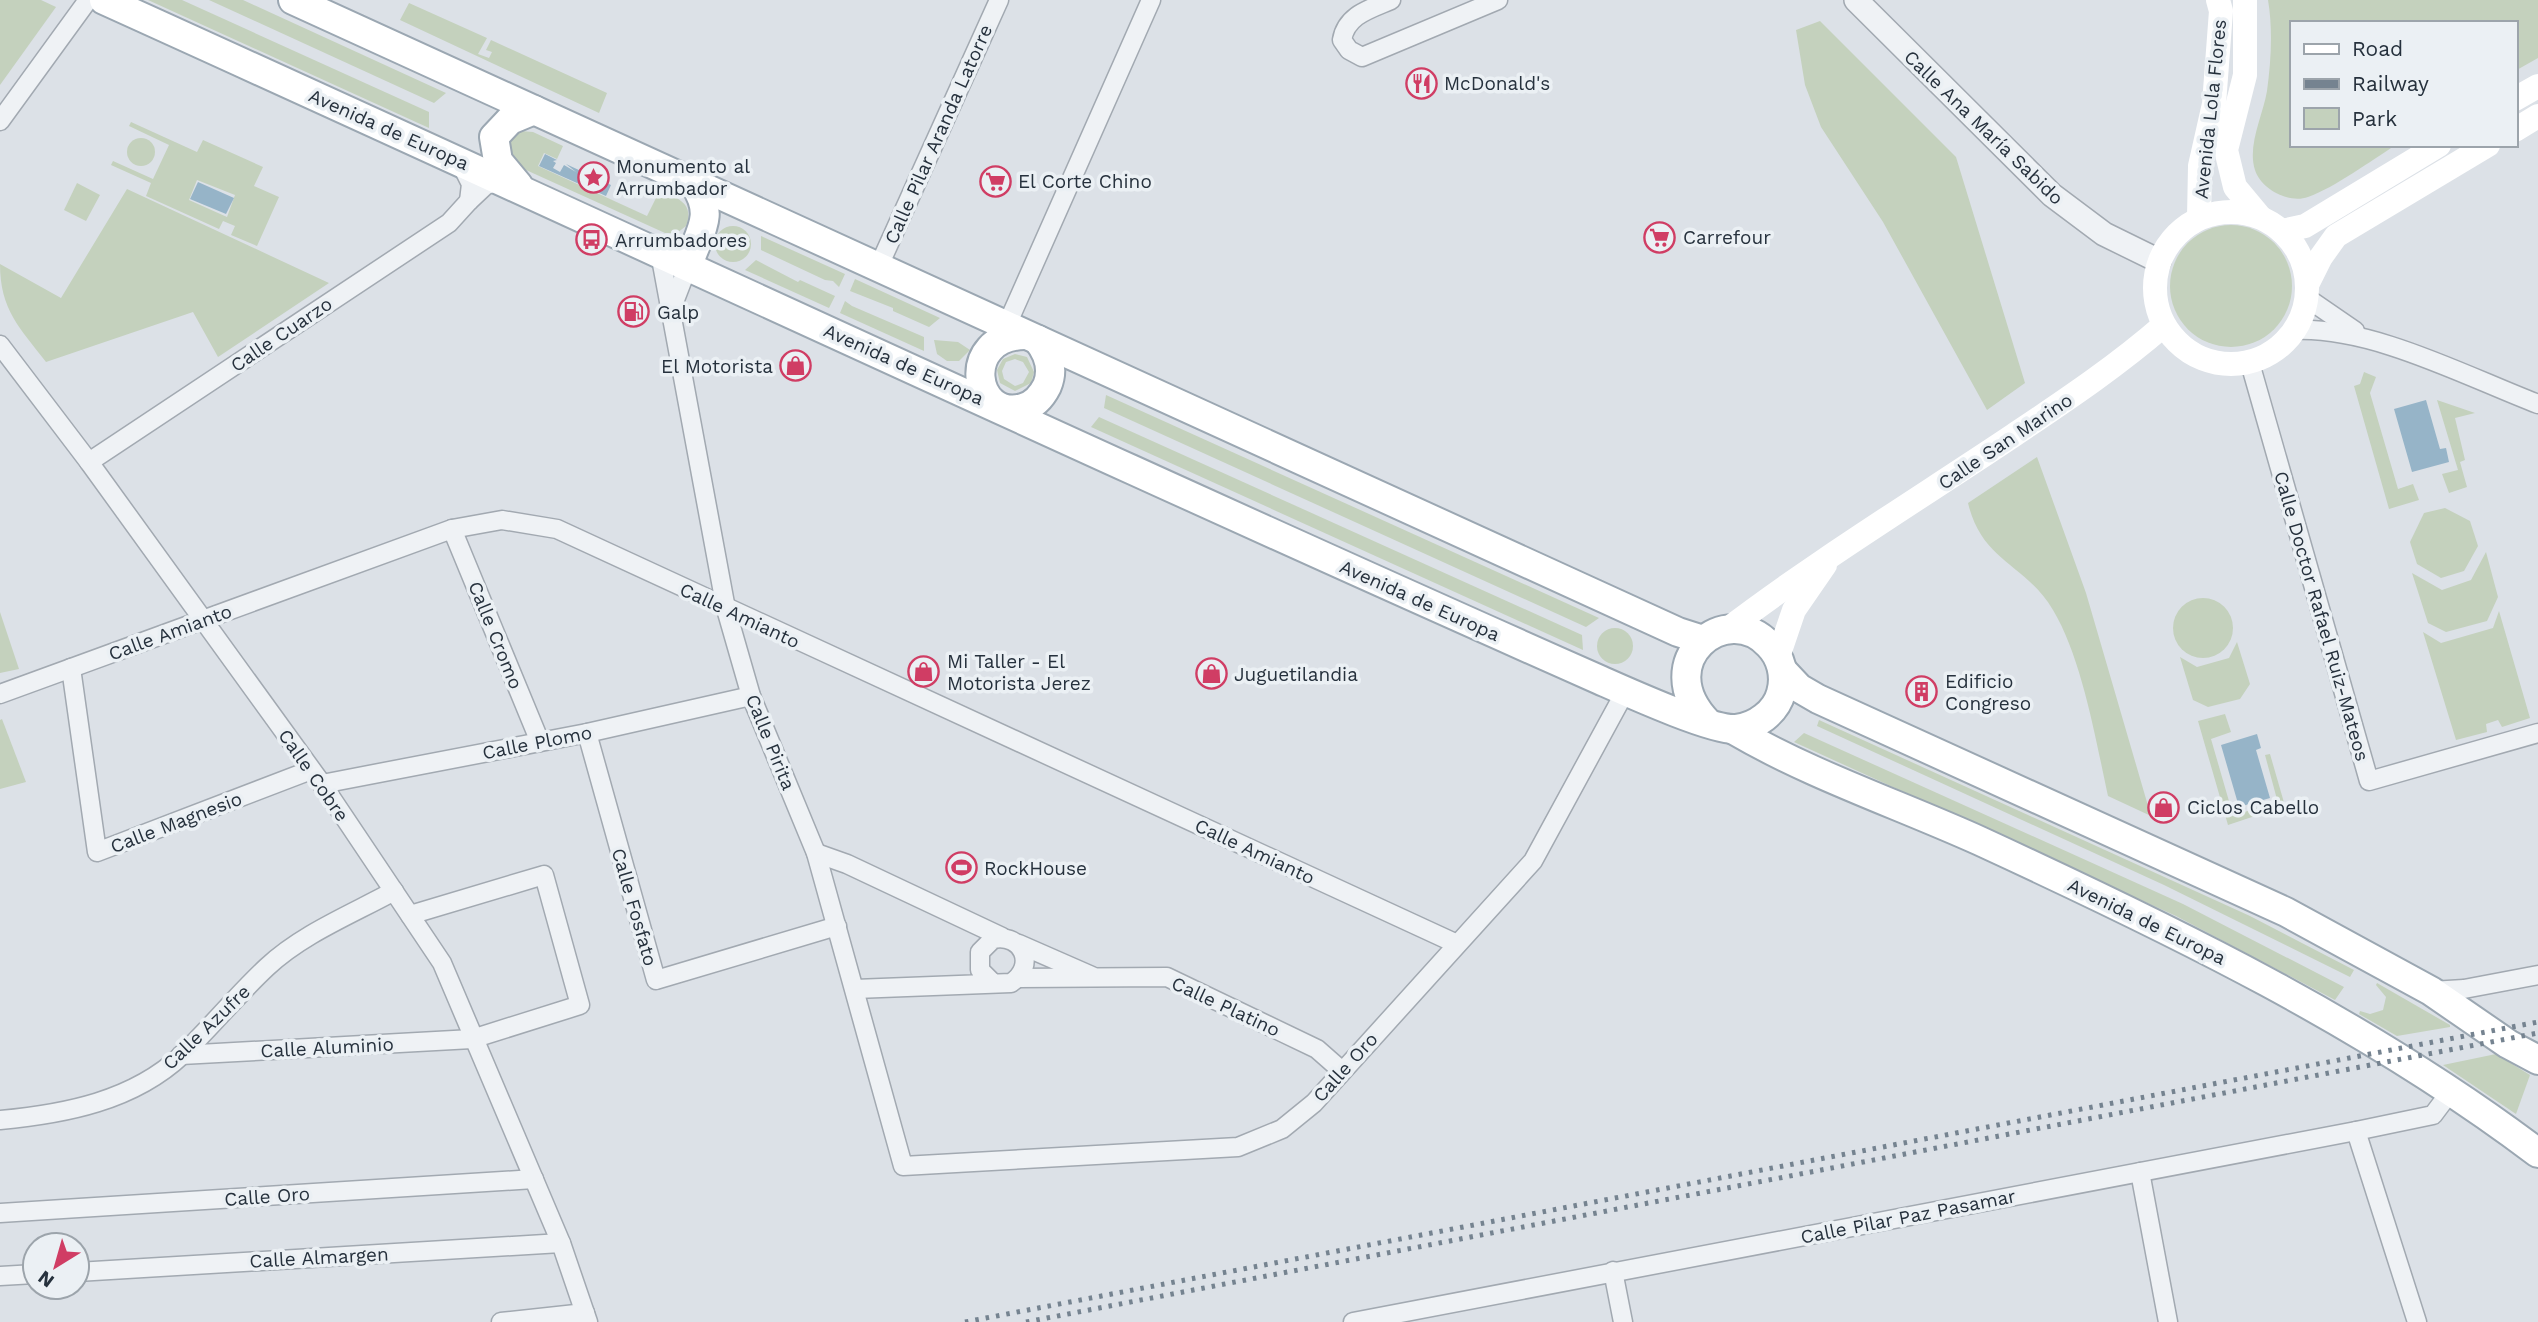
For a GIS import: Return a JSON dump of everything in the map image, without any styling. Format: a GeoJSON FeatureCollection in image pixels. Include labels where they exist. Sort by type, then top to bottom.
{"type":"FeatureCollection","features":[{"type":"Feature","properties":{"kind":"main road","name":"Avenida de Europa"},"geometry":{"type":"LineString","coordinates":[[104,0],[460,162],[683,258],[1000,407],[1625,692],[1721,726],[1769,750],[1974,838],[2153,921],[2346,1026],[2451,1091],[2538,1153]]}},
{"type":"Feature","properties":{"kind":"main road"},"geometry":{"type":"LineString","coordinates":[[293,0],[1658,623],[1714,636],[1747,632],[1760,637],[1799,688],[1818,699],[2286,912],[2431,991],[2508,1044],[2538,1060]]}},
{"type":"Feature","properties":{"kind":"main road","name":"Avenida Lola Flores"},"geometry":{"type":"LineString","coordinates":[[2199,218],[2200,166],[2214,104],[2221,10],[2218,0]]}},
{"type":"Feature","properties":{"kind":"main road","name":"Avenida Lola Flores"},"geometry":{"type":"LineString","coordinates":[[2245,0],[2245,75],[2225,150],[2235,187],[2260,217]]}},
{"type":"Feature","properties":{"kind":"main road"},"geometry":{"type":"LineString","coordinates":[[2517,98],[2538,86]]}},
{"type":"Feature","properties":{"kind":"main road"},"geometry":{"type":"LineString","coordinates":[[512,184],[498,161],[494,137],[510,120],[534,110]]}},
{"type":"Feature","properties":{"kind":"main road"},"geometry":{"type":"LineString","coordinates":[[2517,129],[2538,116]]}},
{"type":"Feature","properties":{"kind":"main road"},"geometry":{"type":"LineString","coordinates":[[2282,231],[2305,226],[2436,147]]}},
{"type":"Feature","properties":{"kind":"main road"},"geometry":{"type":"LineString","coordinates":[[2307,292],[2304,265],[2295,247],[2282,231],[2260,217],[2240,212],[2219,212],[2199,218],[2182,229],[2169,243],[2159,261],[2155,293],[2164,325],[2180,345],[2202,359],[2227,364],[2250,363],[2283,344],[2295,330],[2320,257],[2336,236],[2485,147]]}},
{"type":"Feature","properties":{"kind":"main road"},"geometry":{"type":"LineString","coordinates":[[683,258],[706,217],[702,195],[695,184]]}},
{"type":"Feature","properties":{"kind":"main road","name":"Calle San Marino"},"geometry":{"type":"LineString","coordinates":[[1714,636],[1781,587],[2122,362],[2164,325]]}},
{"type":"Feature","properties":{"kind":"main road"},"geometry":{"type":"LineString","coordinates":[[1023,334],[1050,362],[1051,374],[1042,396],[1022,408],[1000,407],[990,400],[980,379],[984,357],[990,346],[1000,340],[1023,334]]}},
{"type":"Feature","properties":{"kind":"main road","name":"Calle San Marino"},"geometry":{"type":"LineString","coordinates":[[1781,664],[1794,610],[1810,583],[1840,550]]}},
{"type":"Feature","properties":{"kind":"main road","name":"Avenida de Europa"},"geometry":{"type":"LineString","coordinates":[[1714,636],[1692,654],[1686,670],[1685,688],[1692,705],[1721,726]]}},
{"type":"Feature","properties":{"kind":"main road"},"geometry":{"type":"LineString","coordinates":[[1721,726],[1760,721],[1774,709],[1783,686],[1781,664]]}},
{"type":"Feature","properties":{"kind":"street"},"geometry":{"type":"LineString","coordinates":[[0,121],[88,0]]}},
{"type":"Feature","properties":{"kind":"street","name":"Calle Pilar Aranda Latorre"},"geometry":{"type":"LineString","coordinates":[[878,268],[999,0]]}},
{"type":"Feature","properties":{"kind":"street"},"geometry":{"type":"LineString","coordinates":[[1023,334],[1151,0]]}},
{"type":"Feature","properties":{"kind":"street"},"geometry":{"type":"LineString","coordinates":[[1391,0],[1352,19],[1344,30],[1342,40],[1349,50],[1362,57],[1498,0]]}},
{"type":"Feature","properties":{"kind":"street","name":"Calle Ana María Sabido"},"geometry":{"type":"LineString","coordinates":[[1856,0],[2052,195],[2104,234],[2159,261]]}},
{"type":"Feature","properties":{"kind":"street"},"geometry":{"type":"LineString","coordinates":[[460,162],[471,184],[469,201]]}},
{"type":"Feature","properties":{"kind":"street","name":"Calle Cuarzo"},"geometry":{"type":"LineString","coordinates":[[89,462],[449,223],[486,185],[512,184]]}},
{"type":"Feature","properties":{"kind":"street","name":"Calle Pirita"},"geometry":{"type":"LineString","coordinates":[[683,258],[674,305],[726,609],[751,696],[816,853],[903,1166]]}},
{"type":"Feature","properties":{"kind":"street","name":"Calle Pirita"},"geometry":{"type":"LineString","coordinates":[[674,305],[683,258]]}},
{"type":"Feature","properties":{"kind":"street"},"geometry":{"type":"LineString","coordinates":[[2307,292],[2361,335]]}},
{"type":"Feature","properties":{"kind":"street"},"geometry":{"type":"LineString","coordinates":[[2295,330],[2325,329],[2361,335],[2538,404]]}},
{"type":"Feature","properties":{"kind":"street","name":"Calle Cobre"},"geometry":{"type":"LineString","coordinates":[[2,352],[89,462],[201,621],[317,777],[442,963],[472,1039],[561,1243],[587,1317]]}},
{"type":"Feature","properties":{"kind":"street","name":"Calle Doctor Rafael Ruiz-Mateos"},"geometry":{"type":"LineString","coordinates":[[2250,363],[2369,781],[2538,733]]}},
{"type":"Feature","properties":{"kind":"street","name":"Calle Amianto"},"geometry":{"type":"LineString","coordinates":[[0,694],[452,528],[502,520],[557,529],[1457,944]]}},
{"type":"Feature","properties":{"kind":"street","name":"Calle Cromo"},"geometry":{"type":"LineString","coordinates":[[452,528],[540,742]]}},
{"type":"Feature","properties":{"kind":"street","name":"Calle Magnesio"},"geometry":{"type":"LineString","coordinates":[[71,668],[97,852],[317,777]]}},
{"type":"Feature","properties":{"kind":"street","name":"Calle Oro"},"geometry":{"type":"LineString","coordinates":[[903,1166],[1238,1147],[1282,1129],[1314,1103],[1533,861],[1625,692]]}},
{"type":"Feature","properties":{"kind":"street","name":"Calle Plomo"},"geometry":{"type":"LineString","coordinates":[[317,777],[540,742],[751,696]]}},
{"type":"Feature","properties":{"kind":"street","name":"Calle Fosfato"},"geometry":{"type":"LineString","coordinates":[[587,733],[656,980],[837,926]]}},
{"type":"Feature","properties":{"kind":"street"},"geometry":{"type":"LineString","coordinates":[[816,853],[847,864],[1019,944],[1026,961],[1019,978],[1002,985],[993,983],[855,989]]}},
{"type":"Feature","properties":{"kind":"street","name":"Calle Aluminio"},"geometry":{"type":"LineString","coordinates":[[181,1055],[472,1039],[580,1005],[544,875],[410,915]]}},
{"type":"Feature","properties":{"kind":"street","name":"Calle Azufre"},"geometry":{"type":"LineString","coordinates":[[0,1120],[95,1104],[135,1087],[181,1055],[268,965],[332,924],[394,891]]}},
{"type":"Feature","properties":{"kind":"street"},"geometry":{"type":"LineString","coordinates":[[993,983],[980,970],[980,951],[985,944],[1002,937]]}},
{"type":"Feature","properties":{"kind":"street","name":"Calle Platino"},"geometry":{"type":"LineString","coordinates":[[1019,944],[1098,979]]}},
{"type":"Feature","properties":{"kind":"street"},"geometry":{"type":"LineString","coordinates":[[2431,991],[2464,989],[2538,975]]}},
{"type":"Feature","properties":{"kind":"street","name":"Calle Platino"},"geometry":{"type":"LineString","coordinates":[[1019,978],[1167,977],[1317,1049],[1342,1071]]}},
{"type":"Feature","properties":{"kind":"street","name":"Calle Pilar Paz Pasamar"},"geometry":{"type":"LineString","coordinates":[[1353,1322],[2433,1115],[2451,1091]]}},
{"type":"Feature","properties":{"kind":"street"},"geometry":{"type":"LineString","coordinates":[[2356,1131],[2417,1322]]}},
{"type":"Feature","properties":{"kind":"street"},"geometry":{"type":"LineString","coordinates":[[2140,1172],[2168,1322]]}},
{"type":"Feature","properties":{"kind":"street","name":"Calle Oro"},"geometry":{"type":"LineString","coordinates":[[0,1213],[534,1179]]}},
{"type":"Feature","properties":{"kind":"street","name":"Calle Almargen"},"geometry":{"type":"LineString","coordinates":[[91,1271],[561,1243]]}},
{"type":"Feature","properties":{"kind":"street"},"geometry":{"type":"LineString","coordinates":[[1613,1271],[1623,1322]]}},
{"type":"Feature","properties":{"kind":"street"},"geometry":{"type":"LineString","coordinates":[[0,1276],[21,1275]]}},
{"type":"Feature","properties":{"kind":"street"},"geometry":{"type":"LineString","coordinates":[[501,1322],[587,1317]]}},
{"type":"Feature","properties":{"kind":"green space"},"geometry":{"type":"Polygon","coordinates":[[[0,0],[41,0],[56,7],[0,85],[0,0]]]}},
{"type":"Feature","properties":{"kind":"green space"},"geometry":{"type":"Polygon","coordinates":[[[148,0],[182,0],[429,112],[429,128],[148,0]]]}},
{"type":"Feature","properties":{"kind":"green space"},"geometry":{"type":"Polygon","coordinates":[[[209,0],[243,0],[446,93],[434,103],[209,0]]]}},
{"type":"Feature","properties":{"kind":"green space"},"geometry":{"type":"Polygon","coordinates":[[[2268,0],[2538,0],[2538,58],[2517,70],[2517,21],[2290,21],[2290,147],[2393,147],[2330,187],[2301,199],[2284,197],[2263,183],[2253,161],[2254,141],[2270,69],[2268,0]]]}},
{"type":"Feature","properties":{"kind":"green space"},"geometry":{"type":"Polygon","coordinates":[[[409,3],[487,38],[478,54],[489,58],[492,52],[486,50],[491,40],[607,93],[599,113],[400,20],[409,3]]]}},
{"type":"Feature","properties":{"kind":"green space"},"geometry":{"type":"Polygon","coordinates":[[[1820,21],[1956,157],[2025,383],[1987,410],[1883,222],[1821,127],[1805,85],[1796,30],[1820,21]]]}},
{"type":"Feature","properties":{"kind":"green space"},"geometry":{"type":"Polygon","coordinates":[[[131,122],[197,152],[203,140],[263,167],[254,186],[279,197],[257,246],[231,235],[235,226],[223,221],[219,229],[146,196],[151,183],[111,165],[113,161],[153,179],[169,145],[129,126],[131,122]],[[197,180],[189,200],[227,217],[235,195],[197,180]]]}},
{"type":"Feature","properties":{"kind":"green space"},"geometry":{"type":"Polygon","coordinates":[[[521,131],[533,132],[563,146],[557,159],[544,153],[538,166],[647,216],[660,190],[683,202],[688,212],[686,226],[677,233],[665,233],[515,165],[507,144],[513,134],[521,131]]]}},
{"type":"Feature","properties":{"kind":"green space"},"geometry":{"type":"Polygon","coordinates":[[[141,138],[151,142],[155,152],[151,162],[141,166],[131,162],[127,152],[131,142],[141,138]]]}},
{"type":"Feature","properties":{"kind":"green space"},"geometry":{"type":"Polygon","coordinates":[[[77,183],[100,195],[86,221],[64,210],[77,183]]]}},
{"type":"Feature","properties":{"kind":"green space"},"geometry":{"type":"Polygon","coordinates":[[[127,189],[329,283],[218,357],[193,312],[46,362],[13,318],[4,294],[0,264],[61,298],[127,189]]]}},
{"type":"Feature","properties":{"kind":"green space"},"geometry":{"type":"Polygon","coordinates":[[[2231,225],[2254,229],[2274,243],[2288,263],[2292,286],[2288,309],[2274,329],[2254,343],[2231,347],[2208,343],[2188,329],[2174,309],[2170,286],[2174,263],[2188,243],[2208,229],[2231,225]]]}},
{"type":"Feature","properties":{"kind":"green space"},"geometry":{"type":"Polygon","coordinates":[[[733,226],[746,231],[751,244],[746,257],[733,262],[720,257],[715,244],[720,231],[733,226]]]}},
{"type":"Feature","properties":{"kind":"green space"},"geometry":{"type":"Polygon","coordinates":[[[761,236],[845,274],[839,287],[833,281],[825,280],[761,250],[761,236]]]}},
{"type":"Feature","properties":{"kind":"green space"},"geometry":{"type":"Polygon","coordinates":[[[756,260],[798,282],[800,280],[835,296],[829,308],[745,270],[756,260]]]}},
{"type":"Feature","properties":{"kind":"green space"},"geometry":{"type":"Polygon","coordinates":[[[855,279],[940,318],[929,327],[893,311],[893,308],[850,291],[855,279]]]}},
{"type":"Feature","properties":{"kind":"green space"},"geometry":{"type":"Polygon","coordinates":[[[845,301],[924,337],[924,351],[840,313],[845,301]]]}},
{"type":"Feature","properties":{"kind":"green space"},"geometry":{"type":"Polygon","coordinates":[[[934,340],[958,342],[970,350],[959,361],[947,361],[937,354],[934,340]]]}},
{"type":"Feature","properties":{"kind":"green space"},"geometry":{"type":"Polygon","coordinates":[[[1015,354],[1027,357],[1034,372],[1031,383],[1015,391],[1000,383],[997,370],[1003,359],[1015,354]],[[1015,359],[1006,362],[1002,371],[1004,379],[1015,386],[1023,383],[1029,372],[1023,362],[1015,359]]]}},
{"type":"Feature","properties":{"kind":"green space"},"geometry":{"type":"Polygon","coordinates":[[[2364,372],[2376,377],[2370,393],[2398,489],[2413,484],[2419,500],[2389,509],[2354,386],[2360,384],[2364,372]]]}},
{"type":"Feature","properties":{"kind":"green space"},"geometry":{"type":"Polygon","coordinates":[[[1106,395],[1599,618],[1586,627],[1104,408],[1106,395]]]}},
{"type":"Feature","properties":{"kind":"green space"},"geometry":{"type":"Polygon","coordinates":[[[2437,400],[2475,413],[2455,418],[2465,460],[2460,462],[2467,487],[2449,493],[2442,474],[2458,470],[2437,400]]]}},
{"type":"Feature","properties":{"kind":"green space"},"geometry":{"type":"Polygon","coordinates":[[[1099,417],[1582,635],[1583,650],[1091,427],[1099,417]]]}},
{"type":"Feature","properties":{"kind":"green space"},"geometry":{"type":"Polygon","coordinates":[[[2037,457],[2086,593],[2151,816],[2108,796],[2087,700],[2063,630],[2042,594],[1983,538],[1968,503],[2037,457]]]}},
{"type":"Feature","properties":{"kind":"green space"},"geometry":{"type":"Polygon","coordinates":[[[2445,508],[2470,521],[2478,546],[2464,571],[2441,578],[2417,564],[2410,542],[2424,513],[2445,508]]]}},
{"type":"Feature","properties":{"kind":"green space"},"geometry":{"type":"Polygon","coordinates":[[[2486,552],[2498,597],[2487,621],[2446,632],[2428,623],[2412,573],[2442,590],[2471,580],[2486,552]]]}},
{"type":"Feature","properties":{"kind":"green space"},"geometry":{"type":"Polygon","coordinates":[[[2203,598],[2224,607],[2233,628],[2224,649],[2203,658],[2182,649],[2173,628],[2182,607],[2203,598]]]}},
{"type":"Feature","properties":{"kind":"green space"},"geometry":{"type":"Polygon","coordinates":[[[2499,611],[2530,718],[2502,727],[2498,720],[2486,724],[2487,732],[2456,740],[2423,632],[2441,643],[2493,628],[2499,611]]]}},
{"type":"Feature","properties":{"kind":"green space"},"geometry":{"type":"Polygon","coordinates":[[[0,612],[19,669],[0,673],[0,612]]]}},
{"type":"Feature","properties":{"kind":"green space"},"geometry":{"type":"Polygon","coordinates":[[[1615,628],[1628,633],[1633,646],[1628,659],[1615,664],[1602,659],[1597,646],[1602,633],[1615,628]]]}},
{"type":"Feature","properties":{"kind":"green space"},"geometry":{"type":"Polygon","coordinates":[[[2237,642],[2250,684],[2240,699],[2208,707],[2193,700],[2180,657],[2197,667],[2229,658],[2237,642]]]}},
{"type":"Feature","properties":{"kind":"green space"},"geometry":{"type":"Polygon","coordinates":[[[2225,714],[2231,732],[2211,739],[2233,815],[2278,803],[2265,755],[2270,754],[2285,806],[2228,825],[2198,721],[2225,714]]]}},
{"type":"Feature","properties":{"kind":"green space"},"geometry":{"type":"Polygon","coordinates":[[[2,719],[26,782],[0,789],[0,720],[2,719]]]}},
{"type":"Feature","properties":{"kind":"green space"},"geometry":{"type":"Polygon","coordinates":[[[1819,720],[2250,916],[2354,970],[2350,977],[2164,885],[1817,726],[1819,720]]]}},
{"type":"Feature","properties":{"kind":"green space"},"geometry":{"type":"Polygon","coordinates":[[[1804,733],[2183,904],[2344,987],[2335,1000],[2176,916],[1794,742],[1804,733]]]}},
{"type":"Feature","properties":{"kind":"green space"},"geometry":{"type":"Polygon","coordinates":[[[2377,983],[2450,1027],[2397,1036],[2359,1014],[2360,1011],[2370,1014],[2383,1010],[2386,997],[2377,983]]]}},
{"type":"Feature","properties":{"kind":"green space"},"geometry":{"type":"Polygon","coordinates":[[[2496,1054],[2530,1075],[2516,1114],[2443,1065],[2496,1054]]]}},
{"type":"Feature","properties":{"kind":"water"},"geometry":{"type":"Polygon","coordinates":[[[545,154],[557,160],[553,161],[556,163],[553,168],[560,172],[564,165],[576,172],[566,164],[611,185],[606,196],[539,166],[545,154]]]}},
{"type":"Feature","properties":{"kind":"water"},"geometry":{"type":"Polygon","coordinates":[[[198,182],[234,198],[226,214],[190,199],[198,182]]]}},
{"type":"Feature","properties":{"kind":"water"},"geometry":{"type":"Polygon","coordinates":[[[2426,400],[2440,449],[2446,448],[2449,462],[2412,472],[2394,409],[2426,400]]]}},
{"type":"Feature","properties":{"kind":"water"},"geometry":{"type":"Polygon","coordinates":[[[2257,734],[2261,748],[2256,750],[2270,798],[2239,807],[2221,745],[2257,734]]]}},
{"type":"Feature","properties":{"kind":"railway"},"geometry":{"type":"LineString","coordinates":[[965,1322],[2538,1022]]}},
{"type":"Feature","properties":{"kind":"railway"},"geometry":{"type":"LineString","coordinates":[[1026,1322],[2538,1033]]}},
{"type":"Feature","properties":{"kind":"place","name":"McDonald's"},"geometry":{"type":"Point","coordinates":[1421,83]}},
{"type":"Feature","properties":{"kind":"place","name":"Monumento al Arrumbador"},"geometry":{"type":"Point","coordinates":[593,177]}},
{"type":"Feature","properties":{"kind":"place","name":"El Corte Chino"},"geometry":{"type":"Point","coordinates":[995,181]}},
{"type":"Feature","properties":{"kind":"place","name":"Carrefour"},"geometry":{"type":"Point","coordinates":[1660,237]}},
{"type":"Feature","properties":{"kind":"place","name":"Arrumbadores"},"geometry":{"type":"Point","coordinates":[592,240]}},
{"type":"Feature","properties":{"kind":"place","name":"Galp"},"geometry":{"type":"Point","coordinates":[634,312]}},
{"type":"Feature","properties":{"kind":"place","name":"El Motorista"},"geometry":{"type":"Point","coordinates":[796,366]}},
{"type":"Feature","properties":{"kind":"place","name":"Mi Taller - El Motorista Jerez"},"geometry":{"type":"Point","coordinates":[924,672]}},
{"type":"Feature","properties":{"kind":"place","name":"Juguetilandia"},"geometry":{"type":"Point","coordinates":[1211,674]}},
{"type":"Feature","properties":{"kind":"place","name":"Edificio Congreso"},"geometry":{"type":"Point","coordinates":[1922,692]}},
{"type":"Feature","properties":{"kind":"place","name":"Ciclos Cabello"},"geometry":{"type":"Point","coordinates":[2164,807]}},
{"type":"Feature","properties":{"kind":"place","name":"RockHouse"},"geometry":{"type":"Point","coordinates":[961,868]}}]}
